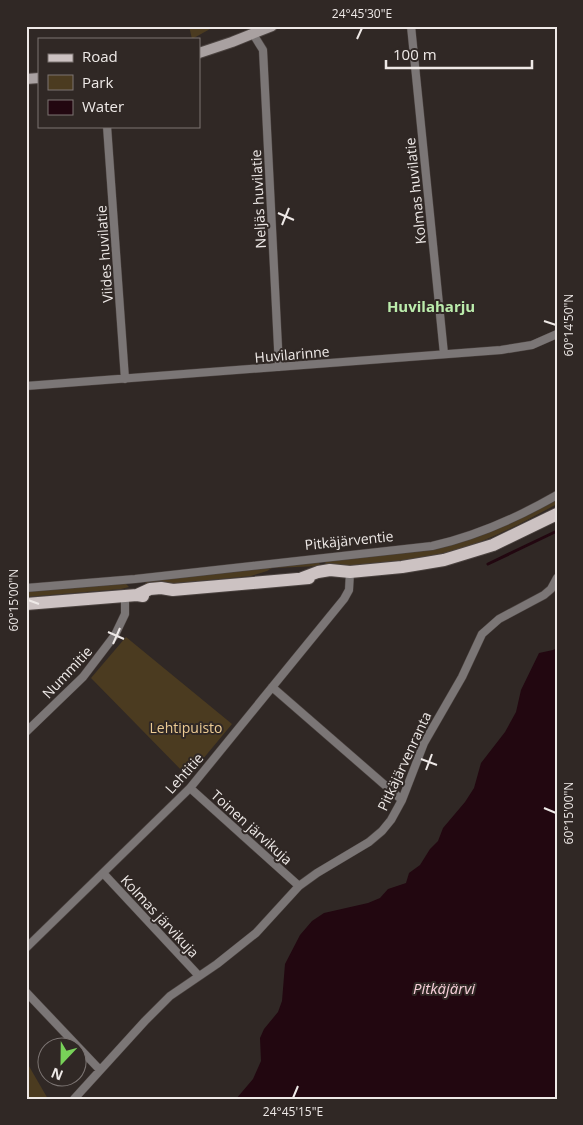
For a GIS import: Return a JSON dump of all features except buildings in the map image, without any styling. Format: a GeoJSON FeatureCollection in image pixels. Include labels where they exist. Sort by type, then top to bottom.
{"type":"FeatureCollection","features":[{"type":"Feature","properties":{"kind":"main road","name":"Pitkäjärventie"},"geometry":{"type":"LineString","coordinates":[[26,604],[131,596],[162,596],[173,590],[302,578],[330,570],[350,572],[430,563],[493,545],[557,514]]}},
{"type":"Feature","properties":{"kind":"street"},"geometry":{"type":"LineString","coordinates":[[200,52],[232,42],[250,30],[272,26]]}},
{"type":"Feature","properties":{"kind":"street","name":"Kolmas huvilatie"},"geometry":{"type":"LineString","coordinates":[[411,26],[444,354]]}},
{"type":"Feature","properties":{"kind":"street","name":"Neljäs huvilatie"},"geometry":{"type":"LineString","coordinates":[[250,30],[263,50],[280,367]]}},
{"type":"Feature","properties":{"kind":"street","name":"Viides huvilatie"},"geometry":{"type":"LineString","coordinates":[[107,128],[125,379]]}},
{"type":"Feature","properties":{"kind":"street","name":"Huvilarinne"},"geometry":{"type":"LineString","coordinates":[[26,386],[520,347],[532,345],[557,334]]}},
{"type":"Feature","properties":{"kind":"street","name":"Pitkäjärventie"},"geometry":{"type":"LineString","coordinates":[[26,588],[135,579],[432,546],[460,540],[498,525],[557,495]]}},
{"type":"Feature","properties":{"kind":"street","name":"Lehtitie"},"geometry":{"type":"LineString","coordinates":[[26,948],[190,788],[344,599],[349,590],[350,572]]}},
{"type":"Feature","properties":{"kind":"street","name":"Pitkäjärvenranta"},"geometry":{"type":"LineString","coordinates":[[74,1099],[170,996],[230,954],[256,933],[299,886],[369,842],[382,831],[402,800],[424,743],[462,677],[482,634],[499,619],[544,594],[551,588],[557,578]]}},
{"type":"Feature","properties":{"kind":"street"},"geometry":{"type":"LineString","coordinates":[[131,596],[135,579]]}},
{"type":"Feature","properties":{"kind":"street","name":"Nummitie"},"geometry":{"type":"LineString","coordinates":[[26,732],[83,677],[115,635],[131,596]]}},
{"type":"Feature","properties":{"kind":"street"},"geometry":{"type":"LineString","coordinates":[[272,687],[402,800]]}},
{"type":"Feature","properties":{"kind":"street","name":"Toinen järvikuja"},"geometry":{"type":"LineString","coordinates":[[190,788],[299,886]]}},
{"type":"Feature","properties":{"kind":"street","name":"Kolmas järvikuja"},"geometry":{"type":"LineString","coordinates":[[103,873],[199,976]]}},
{"type":"Feature","properties":{"kind":"street"},"geometry":{"type":"LineString","coordinates":[[26,992],[100,1070]]}},
{"type":"Feature","properties":{"kind":"green space"},"geometry":{"type":"Polygon","coordinates":[[[189,26],[218,26],[194,38],[192,38],[189,26]]]}},
{"type":"Feature","properties":{"kind":"green space"},"geometry":{"type":"Polygon","coordinates":[[[557,498],[557,504],[517,525],[490,538],[448,553],[404,561],[326,567],[325,560],[437,548],[453,544],[498,527],[557,498]]]}},
{"type":"Feature","properties":{"kind":"green space"},"geometry":{"type":"Polygon","coordinates":[[[319,561],[320,566],[272,568],[251,576],[144,585],[148,580],[319,561]]]}},
{"type":"Feature","properties":{"kind":"green space"},"geometry":{"type":"Polygon","coordinates":[[[125,583],[129,587],[26,597],[26,591],[125,583]]]}},
{"type":"Feature","properties":{"kind":"green space","name":"Lehtipuisto"},"geometry":{"type":"Polygon","coordinates":[[[126,637],[232,724],[188,777],[91,678],[126,637]]]}},
{"type":"Feature","properties":{"kind":"green space"},"geometry":{"type":"Polygon","coordinates":[[[26,1061],[38,1082],[38,1088],[42,1088],[48,1099],[26,1099],[26,1061]]]}},
{"type":"Feature","properties":{"kind":"water","name":"Pitkäjärvi"},"geometry":{"type":"Polygon","coordinates":[[[557,648],[557,1099],[236,1099],[253,1079],[261,1061],[260,1038],[264,1029],[278,1012],[282,1001],[285,964],[300,935],[312,921],[324,913],[368,903],[380,898],[388,889],[406,883],[409,873],[420,865],[430,849],[438,841],[443,828],[474,788],[481,763],[505,732],[516,712],[521,690],[539,653],[557,648]]]}},
{"type":"Feature","properties":{"kind":"waterway"},"geometry":{"type":"LineString","coordinates":[[488,564],[557,531]]}},
{"type":"Feature","properties":{"kind":"district","name":"Huvilaharju"},"geometry":{"type":"Point","coordinates":[431,306]}}]}
